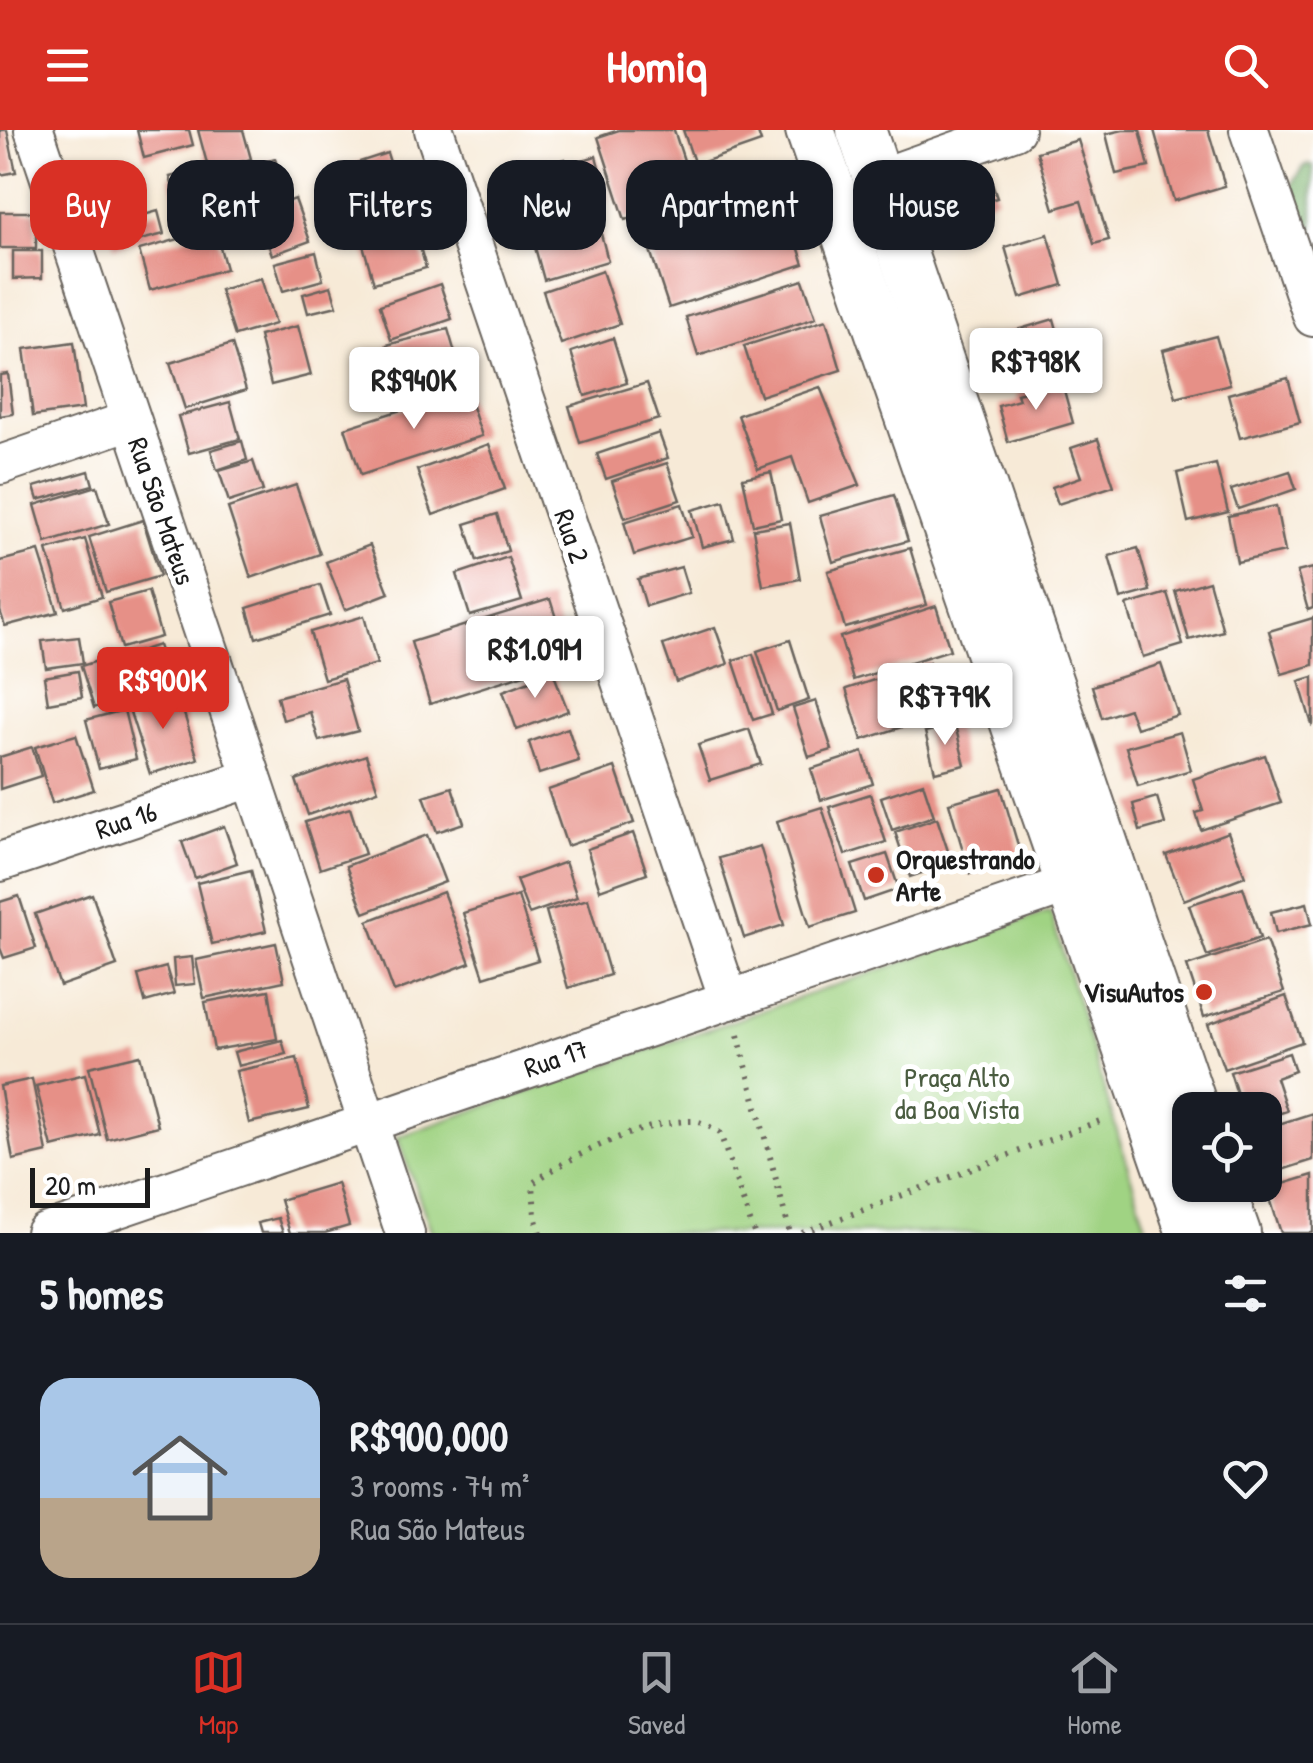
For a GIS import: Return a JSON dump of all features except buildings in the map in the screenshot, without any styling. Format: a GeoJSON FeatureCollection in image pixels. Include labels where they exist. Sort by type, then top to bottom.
{"type":"FeatureCollection","features":[{"type":"Feature","properties":{"kind":"street","name":"Rua São Mateus"},"geometry":{"type":"LineString","coordinates":[[34,130],[405,1233]]}},
{"type":"Feature","properties":{"kind":"street","name":"Rua 2"},"geometry":{"type":"LineString","coordinates":[[434,130],[729,1000]]}},
{"type":"Feature","properties":{"kind":"street"},"geometry":{"type":"LineString","coordinates":[[810,130],[1191,1233]]}},
{"type":"Feature","properties":{"kind":"street"},"geometry":{"type":"LineString","coordinates":[[861,130],[871,160]]}},
{"type":"Feature","properties":{"kind":"street"},"geometry":{"type":"LineString","coordinates":[[931,160],[1015,130]]}},
{"type":"Feature","properties":{"kind":"street"},"geometry":{"type":"LineString","coordinates":[[1249,130],[1313,317]]}},
{"type":"Feature","properties":{"kind":"street"},"geometry":{"type":"LineString","coordinates":[[902,250],[1188,1092]]}},
{"type":"Feature","properties":{"kind":"street"},"geometry":{"type":"LineString","coordinates":[[0,465],[131,420]]}},
{"type":"Feature","properties":{"kind":"street","name":"Rua 16"},"geometry":{"type":"LineString","coordinates":[[0,862],[252,778]]}},
{"type":"Feature","properties":{"kind":"street","name":"Rua 17"},"geometry":{"type":"LineString","coordinates":[[44,1233],[1068,884]]}},
{"type":"Feature","properties":{"kind":"street"},"geometry":{"type":"LineString","coordinates":[[1226,1202],[1236,1233]]}},
{"type":"Feature","properties":{"kind":"path"},"geometry":{"type":"LineString","coordinates":[[729,1000],[790,1233]]}},
{"type":"Feature","properties":{"kind":"path"},"geometry":{"type":"LineString","coordinates":[[802,1233],[1106,1118]]}},
{"type":"Feature","properties":{"kind":"path"},"geometry":{"type":"LineString","coordinates":[[540,1233],[532,1183],[561,1162],[653,1126],[696,1120],[720,1133],[754,1233]]}},
{"type":"Feature","properties":{"kind":"green space"},"geometry":{"type":"Polygon","coordinates":[[[1305,165],[1313,165],[1313,230],[1287,192],[1305,165]]]}},
{"type":"Feature","properties":{"kind":"green space","name":"Praça Alto da Boa Vista"},"geometry":{"type":"Polygon","coordinates":[[[1050,911],[1148,1233],[432,1233],[397,1137],[1050,911]]]}},
{"type":"Feature","properties":{"kind":"place","name":"Orquestrando Arte"},"geometry":{"type":"Point","coordinates":[876,875]}},
{"type":"Feature","properties":{"kind":"place","name":"VisuAutos"},"geometry":{"type":"Point","coordinates":[1204,992]}}]}
